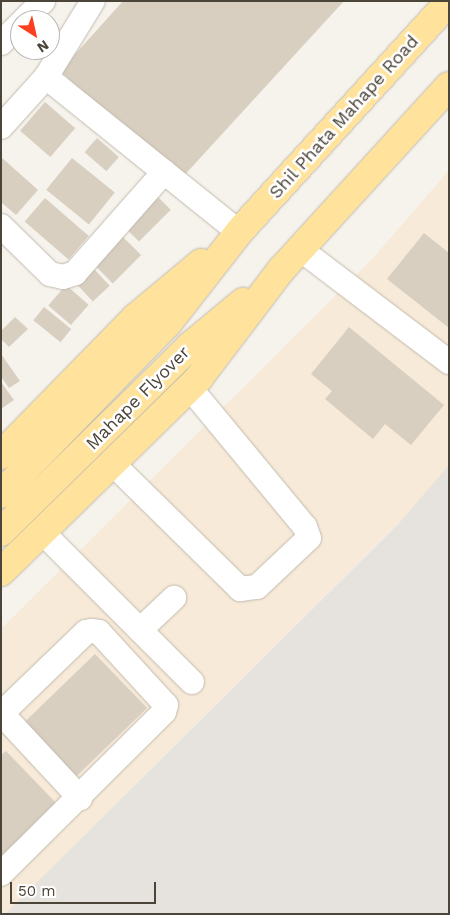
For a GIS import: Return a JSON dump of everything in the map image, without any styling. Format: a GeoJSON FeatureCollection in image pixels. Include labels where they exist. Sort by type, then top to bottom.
{"type":"FeatureCollection","features":[{"type":"Feature","properties":{"kind":"main road","name":"Shil Phata Mahape Road"},"geometry":{"type":"LineString","coordinates":[[239,232],[449,2]]}},
{"type":"Feature","properties":{"kind":"main road"},"geometry":{"type":"LineString","coordinates":[[1,572],[199,378],[281,270],[449,86]]}},
{"type":"Feature","properties":{"kind":"main road","name":"Mahape Flyover"},"geometry":{"type":"LineString","coordinates":[[1,494],[168,323],[239,232]]}},
{"type":"Feature","properties":{"kind":"main road"},"geometry":{"type":"LineString","coordinates":[[1,455],[135,318],[239,232]]}},
{"type":"Feature","properties":{"kind":"main road","name":"Mahape Flyover"},"geometry":{"type":"LineString","coordinates":[[1,532],[190,346],[281,270]]}},
{"type":"Feature","properties":{"kind":"street"},"geometry":{"type":"LineString","coordinates":[[34,10],[43,1]]}},
{"type":"Feature","properties":{"kind":"street"},"geometry":{"type":"LineString","coordinates":[[1,127],[46,77],[93,1]]}},
{"type":"Feature","properties":{"kind":"street"},"geometry":{"type":"LineString","coordinates":[[46,77],[239,232]]}},
{"type":"Feature","properties":{"kind":"street"},"geometry":{"type":"LineString","coordinates":[[1,226],[50,274],[63,277],[75,273],[164,172]]}},
{"type":"Feature","properties":{"kind":"street"},"geometry":{"type":"LineString","coordinates":[[300,249],[449,362]]}},
{"type":"Feature","properties":{"kind":"street"},"geometry":{"type":"LineString","coordinates":[[112,463],[240,589],[257,587],[309,538],[305,527],[189,387]]}},
{"type":"Feature","properties":{"kind":"street"},"geometry":{"type":"LineString","coordinates":[[42,532],[192,682]]}},
{"type":"Feature","properties":{"kind":"street"},"geometry":{"type":"LineString","coordinates":[[140,630],[174,598]]}},
{"type":"Feature","properties":{"kind":"street"},"geometry":{"type":"LineString","coordinates":[[1,874],[80,798],[164,712],[164,701],[98,632],[90,630],[4,705],[80,798]]}},
{"type":"Feature","properties":{"kind":"shaded area"},"geometry":{"type":"Polygon","coordinates":[[[449,170],[449,571],[399,522],[5,914],[1,914],[1,629],[374,257],[449,170]]]}},
{"type":"Feature","properties":{"kind":"shaded area"},"geometry":{"type":"Polygon","coordinates":[[[449,465],[449,914],[5,914],[400,522],[449,465]]]}},
{"type":"Feature","properties":{"kind":"building"},"geometry":{"type":"Polygon","coordinates":[[[123,1],[344,1],[180,180],[60,71],[123,1]]]}},
{"type":"Feature","properties":{"kind":"building"},"geometry":{"type":"Polygon","coordinates":[[[45,102],[75,128],[50,157],[20,131],[45,102]]]}},
{"type":"Feature","properties":{"kind":"building"},"geometry":{"type":"Polygon","coordinates":[[[97,138],[119,157],[106,171],[85,152],[97,138]]]}},
{"type":"Feature","properties":{"kind":"building"},"geometry":{"type":"Polygon","coordinates":[[[1,157],[38,190],[16,215],[1,202],[1,157]]]}},
{"type":"Feature","properties":{"kind":"building"},"geometry":{"type":"Polygon","coordinates":[[[72,158],[115,193],[89,224],[46,190],[72,158]]]}},
{"type":"Feature","properties":{"kind":"building"},"geometry":{"type":"Polygon","coordinates":[[[158,197],[171,210],[139,242],[126,229],[158,197]]]}},
{"type":"Feature","properties":{"kind":"building"},"geometry":{"type":"Polygon","coordinates":[[[45,198],[89,236],[68,259],[25,221],[45,198]]]}},
{"type":"Feature","properties":{"kind":"building"},"geometry":{"type":"Polygon","coordinates":[[[424,233],[449,253],[449,328],[387,279],[424,233]]]}},
{"type":"Feature","properties":{"kind":"building"},"geometry":{"type":"Polygon","coordinates":[[[122,236],[141,255],[113,283],[94,264],[122,236]]]}},
{"type":"Feature","properties":{"kind":"building"},"geometry":{"type":"Polygon","coordinates":[[[94,269],[110,286],[93,302],[77,285],[94,269]]]}},
{"type":"Feature","properties":{"kind":"building"},"geometry":{"type":"Polygon","coordinates":[[[66,285],[89,305],[71,325],[48,305],[66,285]]]}},
{"type":"Feature","properties":{"kind":"building"},"geometry":{"type":"Polygon","coordinates":[[[44,307],[71,329],[61,342],[33,320],[44,307]]]}},
{"type":"Feature","properties":{"kind":"building"},"geometry":{"type":"Polygon","coordinates":[[[15,317],[28,329],[9,347],[1,339],[1,331],[15,317]]]}},
{"type":"Feature","properties":{"kind":"building"},"geometry":{"type":"Polygon","coordinates":[[[349,327],[444,405],[411,445],[385,424],[373,439],[325,399],[332,391],[311,374],[349,327]]]}},
{"type":"Feature","properties":{"kind":"building"},"geometry":{"type":"Polygon","coordinates":[[[1,354],[20,381],[9,388],[1,377],[1,354]]]}},
{"type":"Feature","properties":{"kind":"building"},"geometry":{"type":"Polygon","coordinates":[[[1,382],[14,400],[1,409],[1,382]]]}},
{"type":"Feature","properties":{"kind":"building"},"geometry":{"type":"Polygon","coordinates":[[[95,654],[147,708],[75,777],[23,723],[95,654]]]}},
{"type":"Feature","properties":{"kind":"building"},"geometry":{"type":"Polygon","coordinates":[[[6,751],[57,804],[1,858],[1,755],[6,751]]]}}]}
